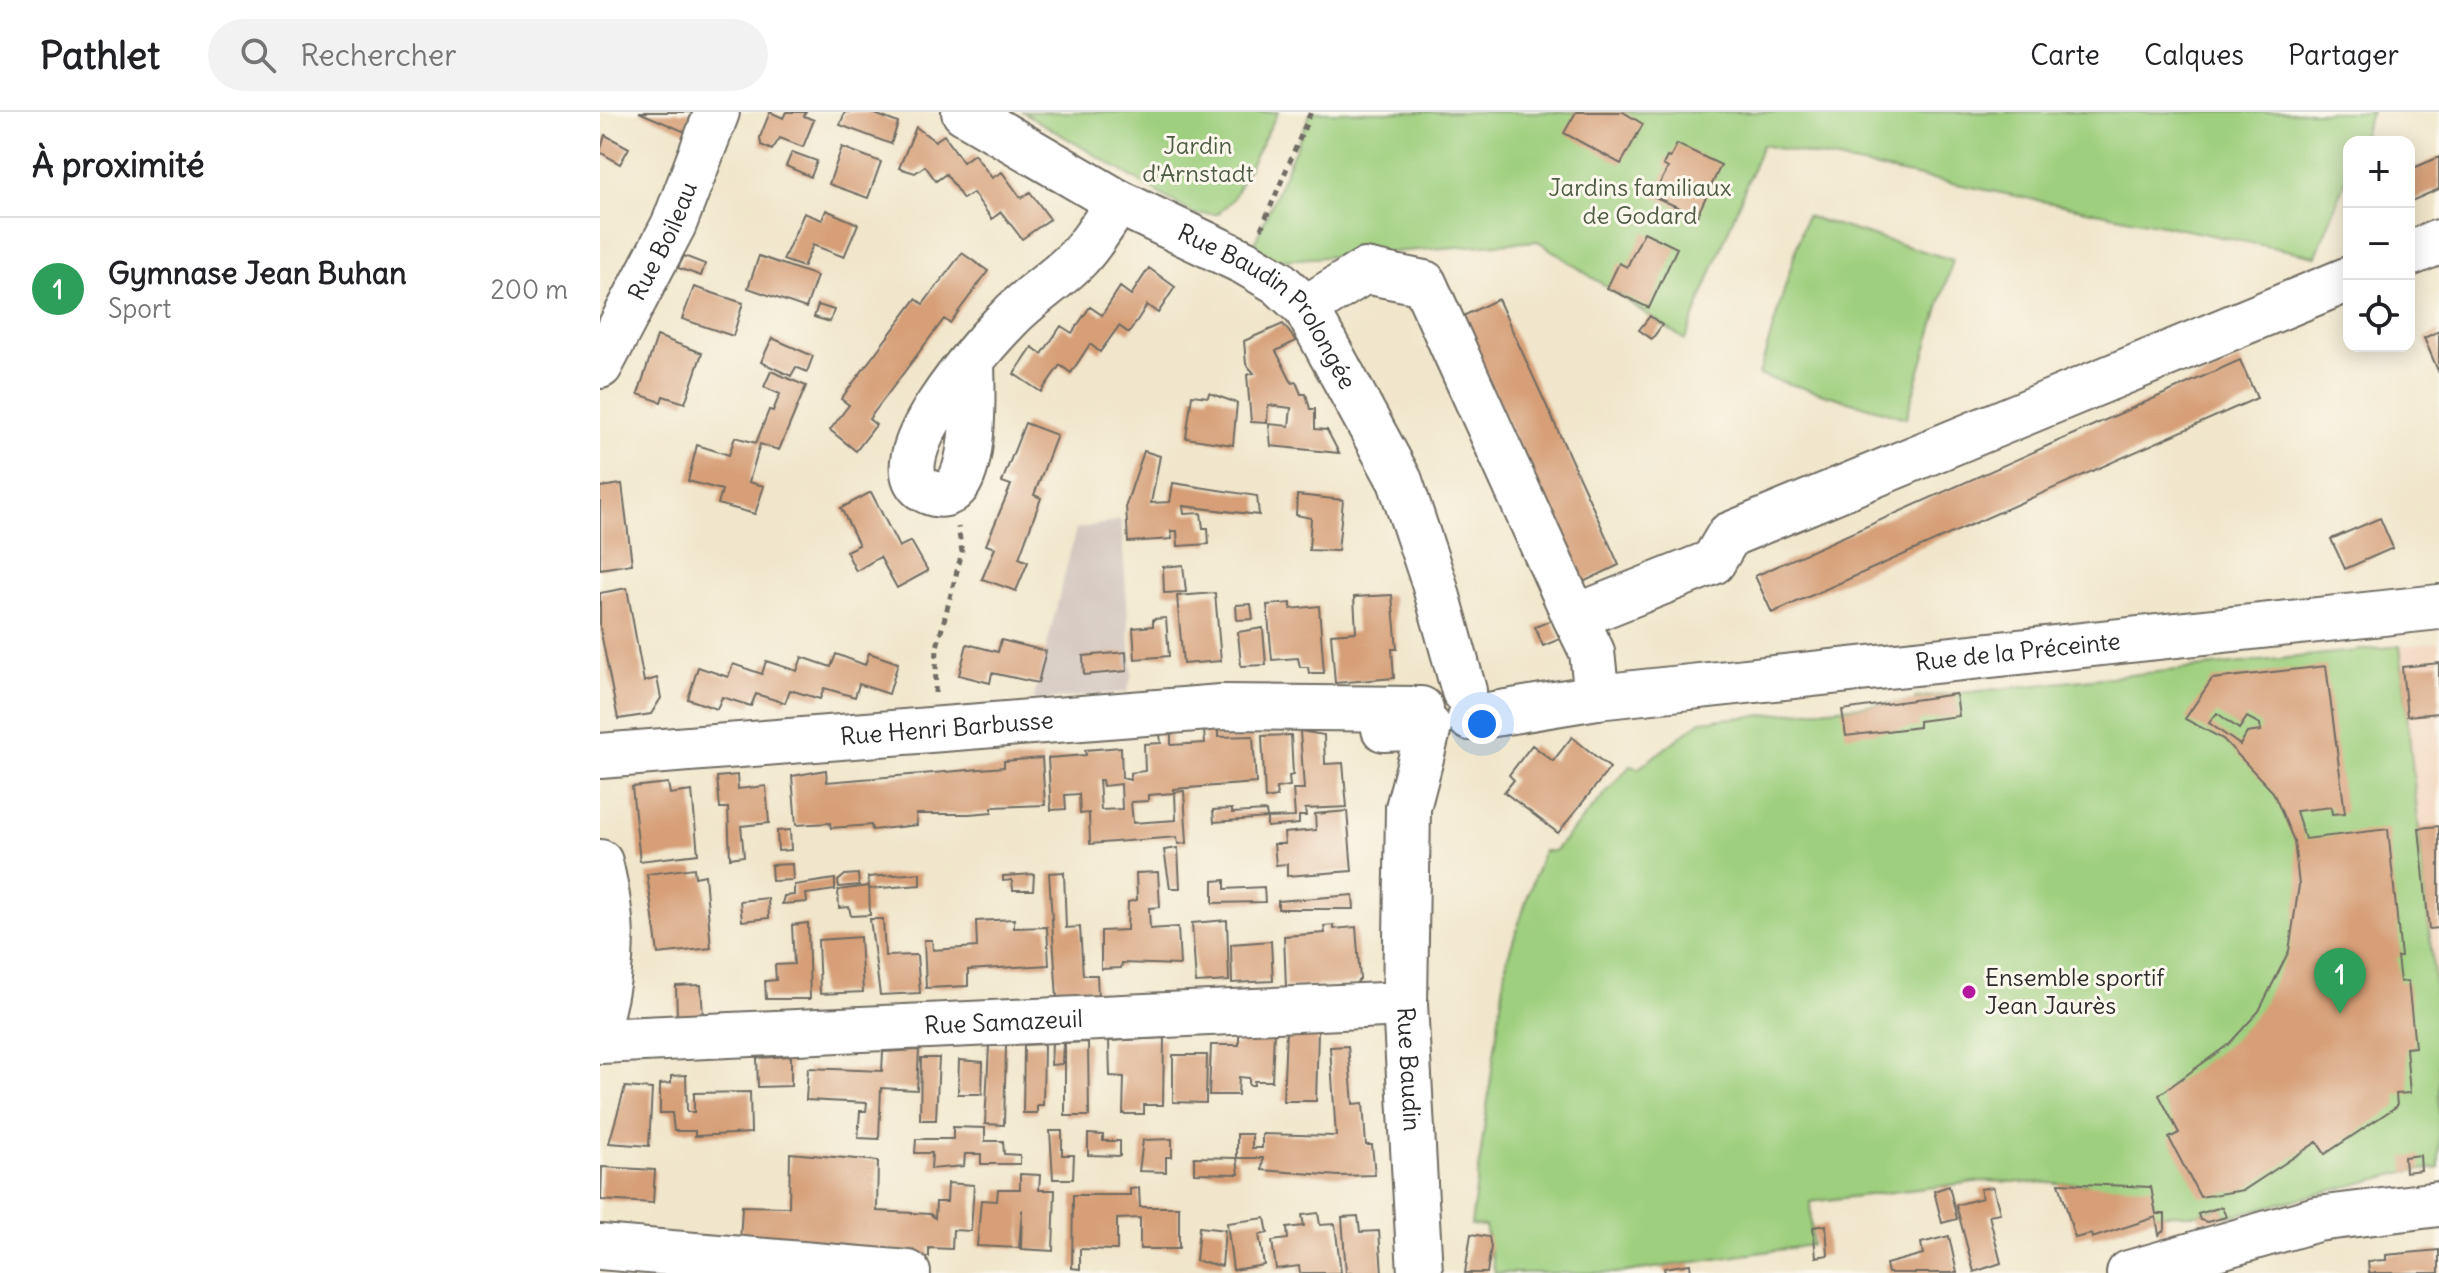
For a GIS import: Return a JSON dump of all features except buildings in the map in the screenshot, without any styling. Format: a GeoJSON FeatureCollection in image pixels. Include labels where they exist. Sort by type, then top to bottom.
{"type":"FeatureCollection","features":[{"type":"Feature","properties":{"kind":"street","name":"Rue Boileau"},"geometry":{"type":"LineString","coordinates":[[600,366],[674,224],[717,112]]}},
{"type":"Feature","properties":{"kind":"street","name":"Rue Baudin Prolongée"},"geometry":{"type":"LineString","coordinates":[[964,112],[1118,202],[1246,263],[1278,282],[1306,308],[1400,481],[1434,583],[1441,615],[1448,709]]}},
{"type":"Feature","properties":{"kind":"street"},"geometry":{"type":"LineString","coordinates":[[951,490],[940,495],[918,485],[912,472],[912,458],[935,408],[1010,317],[1080,256],[1118,202]]}},
{"type":"Feature","properties":{"kind":"street"},"geometry":{"type":"LineString","coordinates":[[2415,252],[2439,242]]}},
{"type":"Feature","properties":{"kind":"street"},"geometry":{"type":"LineString","coordinates":[[1306,308],[1365,271],[1424,283],[1592,652],[1597,697]]}},
{"type":"Feature","properties":{"kind":"street"},"geometry":{"type":"LineString","coordinates":[[1575,617],[1713,562],[1729,535],[2347,280]]}},
{"type":"Feature","properties":{"kind":"street","name":"Rue de la Préceinte"},"geometry":{"type":"LineString","coordinates":[[1448,709],[1597,697],[2439,607]]}},
{"type":"Feature","properties":{"kind":"street","name":"Rue Henri Barbusse"},"geometry":{"type":"LineString","coordinates":[[600,756],[1221,707],[1448,709]]}},
{"type":"Feature","properties":{"kind":"street","name":"Rue Henri Barbusse"},"geometry":{"type":"LineString","coordinates":[[1293,708],[1371,729],[1448,709]]}},
{"type":"Feature","properties":{"kind":"street","name":"Rue Baudin"},"geometry":{"type":"LineString","coordinates":[[1420,1273],[1405,1004],[1408,808],[1448,709]]}},
{"type":"Feature","properties":{"kind":"street","name":"Rue Baudin"},"geometry":{"type":"LineString","coordinates":[[1407,865],[1448,709]]}},
{"type":"Feature","properties":{"kind":"street"},"geometry":{"type":"LineString","coordinates":[[1371,729],[1398,774],[1408,808]]}},
{"type":"Feature","properties":{"kind":"street"},"geometry":{"type":"LineString","coordinates":[[600,862],[609,899],[613,951],[600,1017]]}},
{"type":"Feature","properties":{"kind":"street","name":"Rue Samazeuil"},"geometry":{"type":"LineString","coordinates":[[600,1041],[1405,1004]]}},
{"type":"Feature","properties":{"kind":"street"},"geometry":{"type":"LineString","coordinates":[[2129,1273],[2317,1219],[2439,1204]]}},
{"type":"Feature","properties":{"kind":"street"},"geometry":{"type":"LineString","coordinates":[[600,1247],[805,1269],[908,1273]]}},
{"type":"Feature","properties":{"kind":"path"},"geometry":{"type":"LineString","coordinates":[[1246,263],[1311,112]]}},
{"type":"Feature","properties":{"kind":"path"},"geometry":{"type":"LineString","coordinates":[[935,683],[937,647],[962,552],[951,490]]}},
{"type":"Feature","properties":{"kind":"shaded area"},"geometry":{"type":"Polygon","coordinates":[[[1121,520],[1132,674],[1127,692],[1033,701],[1076,529],[1121,520]]]}},
{"type":"Feature","properties":{"kind":"shaded area"},"geometry":{"type":"Polygon","coordinates":[[[2439,642],[2439,1025],[2400,646],[2439,642]]]}},
{"type":"Feature","properties":{"kind":"green space","name":"Jardin d'Arnstadt"},"geometry":{"type":"Polygon","coordinates":[[[1023,112],[1278,112],[1232,200],[1218,214],[1194,214],[1023,112]]]}},
{"type":"Feature","properties":{"kind":"green space","name":"Jardins familiaux de Godard"},"geometry":{"type":"Polygon","coordinates":[[[1311,112],[2372,112],[2362,136],[2343,136],[2343,186],[2316,256],[1762,145],[1685,340],[1538,241],[1246,263],[1311,112]]]}},
{"type":"Feature","properties":{"kind":"green space"},"geometry":{"type":"Polygon","coordinates":[[[1806,216],[1953,260],[1906,418],[1759,375],[1806,216]]]}},
{"type":"Feature","properties":{"kind":"green space","name":"Ensemble sportif Jean Jaurès"},"geometry":{"type":"Polygon","coordinates":[[[2400,646],[2439,1025],[2439,1168],[2405,1172],[2226,1217],[2221,1207],[2198,1214],[2156,1214],[2085,1184],[1984,1181],[1810,1202],[1812,1245],[1619,1273],[1495,1273],[1485,1226],[1471,1225],[1507,959],[1543,851],[1554,851],[1630,766],[1639,768],[1701,721],[1915,701],[1915,698],[2400,646]]]}},
{"type":"Feature","properties":{"kind":"place","name":"Ensemble sportif Jean Jaurès"},"geometry":{"type":"Point","coordinates":[1969,992]}},
{"type":"Feature","properties":{"kind":"place","name":"Gymnase Jean Buhan"},"geometry":{"type":"Point","coordinates":[2340,1014]}}]}
